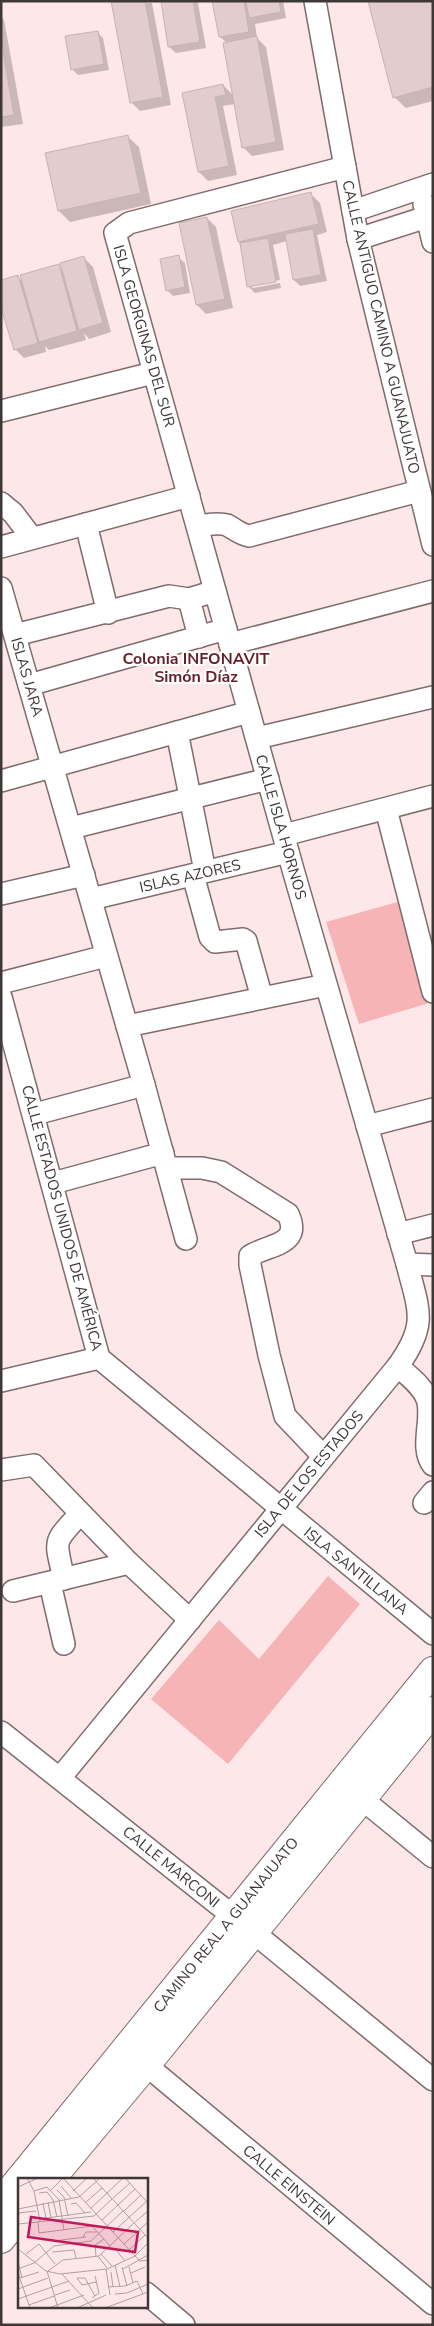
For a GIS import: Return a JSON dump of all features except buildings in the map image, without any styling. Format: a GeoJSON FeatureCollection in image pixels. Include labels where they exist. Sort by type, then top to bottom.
{"type":"FeatureCollection","features":[{"type":"Feature","properties":{"kind":"street","name":"CALLE ANTIGUO CAMINO A GUANAJUATO"},"geometry":{"type":"LineString","coordinates":[[315,1],[358,239],[433,545]]}},
{"type":"Feature","properties":{"kind":"street","name":"ISLA GEORGINAS DEL SUR"},"geometry":{"type":"LineString","coordinates":[[198,526],[153,373],[115,233],[129,223],[344,167]]}},
{"type":"Feature","properties":{"kind":"street"},"geometry":{"type":"LineString","coordinates":[[353,211],[426,187],[433,242]]}},
{"type":"Feature","properties":{"kind":"street"},"geometry":{"type":"LineString","coordinates":[[358,239],[430,216]]}},
{"type":"Feature","properties":{"kind":"street"},"geometry":{"type":"LineString","coordinates":[[1,411],[153,373]]}},
{"type":"Feature","properties":{"kind":"street"},"geometry":{"type":"LineString","coordinates":[[198,526],[221,524],[248,536],[420,491]]}},
{"type":"Feature","properties":{"kind":"street"},"geometry":{"type":"LineString","coordinates":[[1,547],[189,496]]}},
{"type":"Feature","properties":{"kind":"street"},"geometry":{"type":"LineString","coordinates":[[1,503],[13,513],[32,538]]}},
{"type":"Feature","properties":{"kind":"street"},"geometry":{"type":"LineString","coordinates":[[86,524],[108,613]]}},
{"type":"Feature","properties":{"kind":"street","name":"CALLE ISLA HORNOS"},"geometry":{"type":"LineString","coordinates":[[198,526],[367,1126]]}},
{"type":"Feature","properties":{"kind":"street","name":"ISLAS JARA"},"geometry":{"type":"LineString","coordinates":[[1,588],[54,766],[186,1239]]}},
{"type":"Feature","properties":{"kind":"street"},"geometry":{"type":"LineString","coordinates":[[16,635],[169,596],[188,599],[215,590]]}},
{"type":"Feature","properties":{"kind":"street"},"geometry":{"type":"LineString","coordinates":[[29,685],[199,637],[228,637],[433,591]]}},
{"type":"Feature","properties":{"kind":"street"},"geometry":{"type":"LineString","coordinates":[[188,599],[199,637]]}},
{"type":"Feature","properties":{"kind":"street"},"geometry":{"type":"LineString","coordinates":[[257,738],[433,697]]}},
{"type":"Feature","properties":{"kind":"street"},"geometry":{"type":"LineString","coordinates":[[1,781],[249,712]]}},
{"type":"Feature","properties":{"kind":"street"},"geometry":{"type":"LineString","coordinates":[[177,732],[190,799],[199,873],[210,937],[215,942],[242,938],[246,942],[262,998]]}},
{"type":"Feature","properties":{"kind":"street"},"geometry":{"type":"LineString","coordinates":[[71,828],[268,779]]}},
{"type":"Feature","properties":{"kind":"street","name":"ISLAS AZORES"},"geometry":{"type":"LineString","coordinates":[[91,899],[258,859],[286,843],[386,809],[433,796]]}},
{"type":"Feature","properties":{"kind":"street"},"geometry":{"type":"LineString","coordinates":[[386,809],[433,992]]}},
{"type":"Feature","properties":{"kind":"street"},"geometry":{"type":"LineString","coordinates":[[1,894],[84,875]]}},
{"type":"Feature","properties":{"kind":"street"},"geometry":{"type":"LineString","coordinates":[[1,983],[106,956]]}},
{"type":"Feature","properties":{"kind":"street"},"geometry":{"type":"LineString","coordinates":[[127,1026],[326,984]]}},
{"type":"Feature","properties":{"kind":"street","name":"CALLE ESTADOS UNIDOS DE AMÉRICA"},"geometry":{"type":"LineString","coordinates":[[1,997],[35,1114],[99,1358],[279,1508]]}},
{"type":"Feature","properties":{"kind":"street"},"geometry":{"type":"LineString","coordinates":[[35,1114],[144,1085]]}},
{"type":"Feature","properties":{"kind":"street"},"geometry":{"type":"LineString","coordinates":[[367,1126],[433,1109]]}},
{"type":"Feature","properties":{"kind":"street","name":"ISLA DE LOS ESTADOS"},"geometry":{"type":"LineString","coordinates":[[60,1778],[413,1346],[419,1326],[417,1303],[367,1126]]}},
{"type":"Feature","properties":{"kind":"street"},"geometry":{"type":"LineString","coordinates":[[53,1183],[165,1161],[221,1172],[288,1214],[292,1224],[289,1238],[286,1242],[258,1250],[250,1256],[250,1265],[269,1355],[285,1416],[323,1456]]}},
{"type":"Feature","properties":{"kind":"street"},"geometry":{"type":"LineString","coordinates":[[398,1234],[433,1225]]}},
{"type":"Feature","properties":{"kind":"street"},"geometry":{"type":"LineString","coordinates":[[407,1264],[433,1265]]}},
{"type":"Feature","properties":{"kind":"street"},"geometry":{"type":"LineString","coordinates":[[1,1381],[99,1358]]}},
{"type":"Feature","properties":{"kind":"street"},"geometry":{"type":"LineString","coordinates":[[398,1366],[422,1389],[428,1401],[428,1450],[430,1462],[433,1466]]}},
{"type":"Feature","properties":{"kind":"street"},"geometry":{"type":"LineString","coordinates":[[1,1470],[34,1465],[129,1563],[190,1620]]}},
{"type":"Feature","properties":{"kind":"street","name":"ISLA SANTILLANA"},"geometry":{"type":"LineString","coordinates":[[279,1508],[433,1634]]}},
{"type":"Feature","properties":{"kind":"street"},"geometry":{"type":"LineString","coordinates":[[64,1644],[57,1581],[57,1546],[59,1537],[80,1514]]}},
{"type":"Feature","properties":{"kind":"street"},"geometry":{"type":"LineString","coordinates":[[13,1591],[129,1563]]}},
{"type":"Feature","properties":{"kind":"street","name":"CAMINO REAL A GUANAJUATO"},"geometry":{"type":"LineString","coordinates":[[52,2178],[146,2065],[243,1924],[433,1671]]}},
{"type":"Feature","properties":{"kind":"street","name":"CAMINO REAL A GUANAJUATO"},"geometry":{"type":"LineString","coordinates":[[21,2178],[243,1924],[362,1799],[433,1711]]}},
{"type":"Feature","properties":{"kind":"street","name":"CALLE MARCONI"},"geometry":{"type":"LineString","coordinates":[[1,1732],[243,1924],[433,2080]]}},
{"type":"Feature","properties":{"kind":"street"},"geometry":{"type":"LineString","coordinates":[[362,1799],[433,1857]]}},
{"type":"Feature","properties":{"kind":"street","name":"CALLE EINSTEIN"},"geometry":{"type":"LineString","coordinates":[[146,2065],[433,2304]]}},
{"type":"Feature","properties":{"kind":"street","name":"CAMINO REAL A GUANAJUATO"},"geometry":{"type":"LineString","coordinates":[[1,2202],[18,2181]]}},
{"type":"Feature","properties":{"kind":"street"},"geometry":{"type":"LineString","coordinates":[[1,2239],[18,2218]]}},
{"type":"Feature","properties":{"kind":"street"},"geometry":{"type":"LineString","coordinates":[[148,2295],[184,2325]]}},
{"type":"Feature","properties":{"kind":"shaded area"},"geometry":{"type":"Polygon","coordinates":[[[401,901],[429,1003],[359,1024],[326,922],[401,901]]]}},
{"type":"Feature","properties":{"kind":"shaded area"},"geometry":{"type":"Polygon","coordinates":[[[328,1576],[360,1604],[228,1764],[151,1699],[219,1620],[259,1659],[328,1576]]]}},
{"type":"Feature","properties":{"kind":"district","name":"Colonia INFONAVIT Simón Díaz"},"geometry":{"type":"Point","coordinates":[196,667]}}]}
